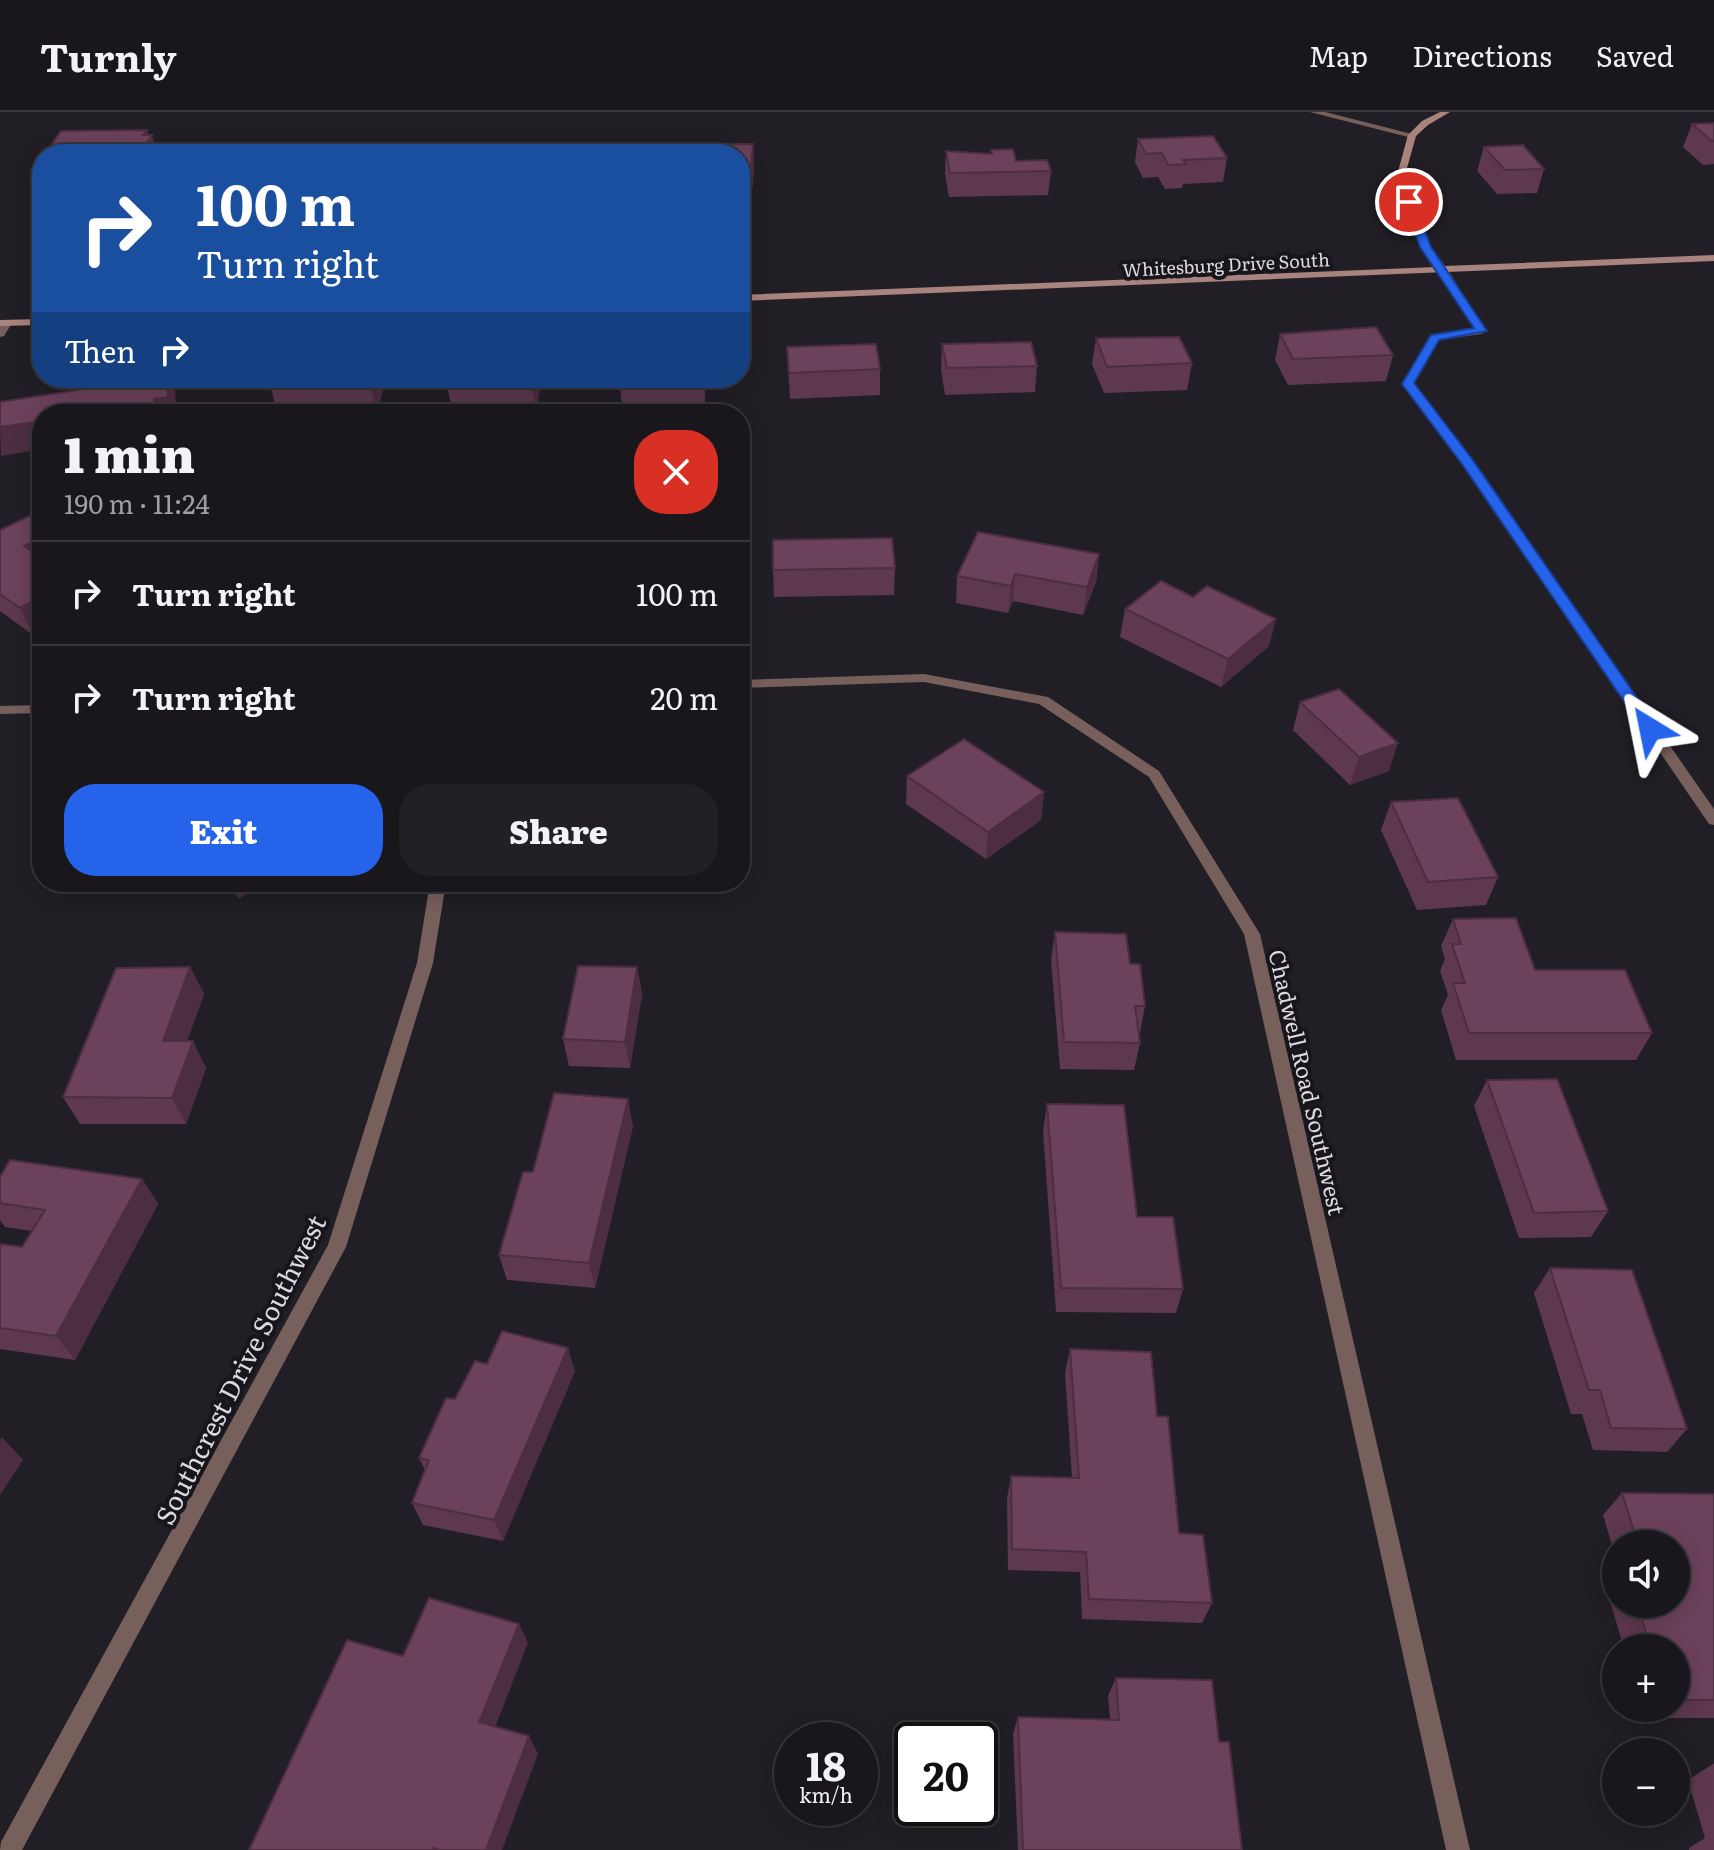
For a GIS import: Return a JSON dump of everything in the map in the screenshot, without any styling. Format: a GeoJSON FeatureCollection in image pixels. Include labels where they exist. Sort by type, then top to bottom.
{"type":"FeatureCollection","features":[{"type":"Feature","properties":{"kind":"main road"},"geometry":{"type":"LineString","coordinates":[[1443,270],[1426,247],[1400,179],[1412,135],[1425,123],[1446,112]]}},
{"type":"Feature","properties":{"kind":"main road","name":"Whitesburg Drive South"},"geometry":{"type":"LineString","coordinates":[[750,298],[1714,258]]}},
{"type":"Feature","properties":{"kind":"main road"},"geometry":{"type":"LineString","coordinates":[[3,323],[32,322]]}},
{"type":"Feature","properties":{"kind":"street"},"geometry":{"type":"LineString","coordinates":[[1314,112],[1412,135]]}},
{"type":"Feature","properties":{"kind":"street"},"geometry":{"type":"LineString","coordinates":[[1443,270],[1481,331],[1435,337],[1408,384],[1467,462],[1714,820]]}},
{"type":"Feature","properties":{"kind":"street"},"geometry":{"type":"LineString","coordinates":[[0,334],[3,323]]}},
{"type":"Feature","properties":{"kind":"street","name":"Chadwell Road Southwest"},"geometry":{"type":"LineString","coordinates":[[750,684],[924,678],[1043,700],[1154,774],[1252,934],[1458,1850]]}},
{"type":"Feature","properties":{"kind":"street"},"geometry":{"type":"LineString","coordinates":[[0,710],[32,709]]}},
{"type":"Feature","properties":{"kind":"street","name":"Southcrest Drive Southwest"},"geometry":{"type":"LineString","coordinates":[[9,1850],[337,1247],[425,963],[436,892]]}},
{"type":"Feature","properties":{"kind":"building"},"geometry":{"type":"Polygon","coordinates":[[[1714,123],[1714,141],[1692,124],[1714,123]]]}},
{"type":"Feature","properties":{"kind":"building"},"geometry":{"type":"Polygon","coordinates":[[[147,130],[143,135],[152,135],[146,144],[52,144],[61,131],[147,130]]]}},
{"type":"Feature","properties":{"kind":"building"},"geometry":{"type":"Polygon","coordinates":[[[1213,136],[1227,158],[1183,160],[1186,164],[1168,165],[1162,153],[1146,154],[1138,139],[1213,136]]]}},
{"type":"Feature","properties":{"kind":"building"},"geometry":{"type":"Polygon","coordinates":[[[750,144],[753,144],[751,167],[750,167],[750,144]]]}},
{"type":"Feature","properties":{"kind":"building"},"geometry":{"type":"Polygon","coordinates":[[[1523,145],[1544,169],[1505,170],[1484,147],[1523,145]]]}},
{"type":"Feature","properties":{"kind":"building"},"geometry":{"type":"Polygon","coordinates":[[[1013,149],[1016,161],[1047,160],[1051,171],[950,173],[946,151],[992,154],[991,150],[1013,149]]]}},
{"type":"Feature","properties":{"kind":"building"},"geometry":{"type":"Polygon","coordinates":[[[1376,327],[1393,355],[1293,359],[1280,334],[1376,327]]]}},
{"type":"Feature","properties":{"kind":"building"},"geometry":{"type":"Polygon","coordinates":[[[1179,337],[1192,363],[1107,367],[1096,338],[1179,337]]]}},
{"type":"Feature","properties":{"kind":"building"},"geometry":{"type":"Polygon","coordinates":[[[1031,342],[1037,366],[947,368],[942,344],[1031,342]]]}},
{"type":"Feature","properties":{"kind":"building"},"geometry":{"type":"Polygon","coordinates":[[[876,344],[880,369],[789,373],[787,347],[876,344]]]}},
{"type":"Feature","properties":{"kind":"building"},"geometry":{"type":"Polygon","coordinates":[[[91,388],[168,388],[168,397],[154,399],[154,404],[32,404],[32,422],[0,427],[0,402],[91,388]]]}},
{"type":"Feature","properties":{"kind":"building"},"geometry":{"type":"Polygon","coordinates":[[[32,515],[32,542],[24,546],[32,551],[32,601],[20,608],[0,594],[0,530],[32,515]]]}},
{"type":"Feature","properties":{"kind":"building"},"geometry":{"type":"Polygon","coordinates":[[[978,532],[1099,554],[1087,587],[1015,574],[1011,586],[957,576],[978,532]]]}},
{"type":"Feature","properties":{"kind":"building"},"geometry":{"type":"Polygon","coordinates":[[[892,538],[895,568],[773,570],[773,540],[892,538]]]}},
{"type":"Feature","properties":{"kind":"building"},"geometry":{"type":"Polygon","coordinates":[[[1161,581],[1193,597],[1207,586],[1276,619],[1228,659],[1125,609],[1161,581]]]}},
{"type":"Feature","properties":{"kind":"building"},"geometry":{"type":"Polygon","coordinates":[[[1339,689],[1398,743],[1359,757],[1300,702],[1339,689]]]}},
{"type":"Feature","properties":{"kind":"building"},"geometry":{"type":"Polygon","coordinates":[[[964,739],[1044,792],[988,832],[907,776],[964,739]]]}},
{"type":"Feature","properties":{"kind":"building"},"geometry":{"type":"Polygon","coordinates":[[[1458,798],[1498,877],[1428,882],[1391,802],[1458,798]]]}},
{"type":"Feature","properties":{"kind":"building"},"geometry":{"type":"Polygon","coordinates":[[[1516,918],[1535,970],[1625,970],[1652,1033],[1469,1033],[1453,983],[1465,983],[1452,944],[1461,944],[1453,919],[1516,918]]]}},
{"type":"Feature","properties":{"kind":"building"},"geometry":{"type":"Polygon","coordinates":[[[1055,932],[1126,934],[1130,964],[1140,964],[1145,1006],[1135,1006],[1140,1043],[1064,1042],[1055,932]]]}},
{"type":"Feature","properties":{"kind":"building"},"geometry":{"type":"Polygon","coordinates":[[[578,966],[637,967],[625,1042],[563,1039],[578,966]]]}},
{"type":"Feature","properties":{"kind":"building"},"geometry":{"type":"Polygon","coordinates":[[[190,967],[163,1041],[193,1041],[172,1098],[63,1097],[116,968],[190,967]]]}},
{"type":"Feature","properties":{"kind":"building"},"geometry":{"type":"Polygon","coordinates":[[[1557,1079],[1608,1211],[1534,1213],[1487,1080],[1557,1079]]]}},
{"type":"Feature","properties":{"kind":"building"},"geometry":{"type":"Polygon","coordinates":[[[554,1093],[628,1099],[589,1263],[499,1255],[523,1172],[533,1172],[554,1093]]]}},
{"type":"Feature","properties":{"kind":"building"},"geometry":{"type":"Polygon","coordinates":[[[1047,1104],[1124,1105],[1137,1217],[1173,1217],[1183,1289],[1061,1288],[1047,1104]]]}},
{"type":"Feature","properties":{"kind":"building"},"geometry":{"type":"Polygon","coordinates":[[[10,1160],[142,1179],[56,1336],[0,1328],[0,1244],[22,1247],[45,1210],[0,1203],[0,1177],[10,1160]]]}},
{"type":"Feature","properties":{"kind":"building"},"geometry":{"type":"Polygon","coordinates":[[[1550,1268],[1632,1270],[1687,1429],[1611,1428],[1600,1390],[1589,1390],[1550,1268]]]}},
{"type":"Feature","properties":{"kind":"building"},"geometry":{"type":"Polygon","coordinates":[[[502,1331],[568,1348],[494,1520],[412,1503],[429,1460],[419,1458],[446,1398],[455,1399],[475,1361],[487,1364],[502,1331]]]}},
{"type":"Feature","properties":{"kind":"building"},"geometry":{"type":"Polygon","coordinates":[[[1070,1349],[1151,1352],[1157,1416],[1168,1417],[1179,1533],[1203,1535],[1212,1603],[1089,1599],[1086,1552],[1012,1549],[1011,1476],[1079,1478],[1070,1349]]]}},
{"type":"Feature","properties":{"kind":"building"},"geometry":{"type":"Polygon","coordinates":[[[1622,1493],[1714,1494],[1714,1700],[1690,1700],[1690,1634],[1647,1634],[1641,1618],[1690,1618],[1690,1530],[1634,1530],[1622,1493]]]}},
{"type":"Feature","properties":{"kind":"building"},"geometry":{"type":"Polygon","coordinates":[[[429,1598],[519,1624],[479,1722],[529,1736],[486,1850],[249,1850],[347,1640],[403,1656],[429,1598]]]}},
{"type":"Feature","properties":{"kind":"building"},"geometry":{"type":"Polygon","coordinates":[[[1116,1678],[1212,1680],[1219,1742],[1229,1742],[1242,1850],[1023,1850],[1018,1717],[1119,1720],[1116,1678]]]}},
{"type":"Feature","properties":{"kind":"route"},"geometry":{"type":"LineString","coordinates":[[1409,202],[1426,247],[1481,331],[1435,337],[1408,384],[1467,462],[1650,729]]}}]}
